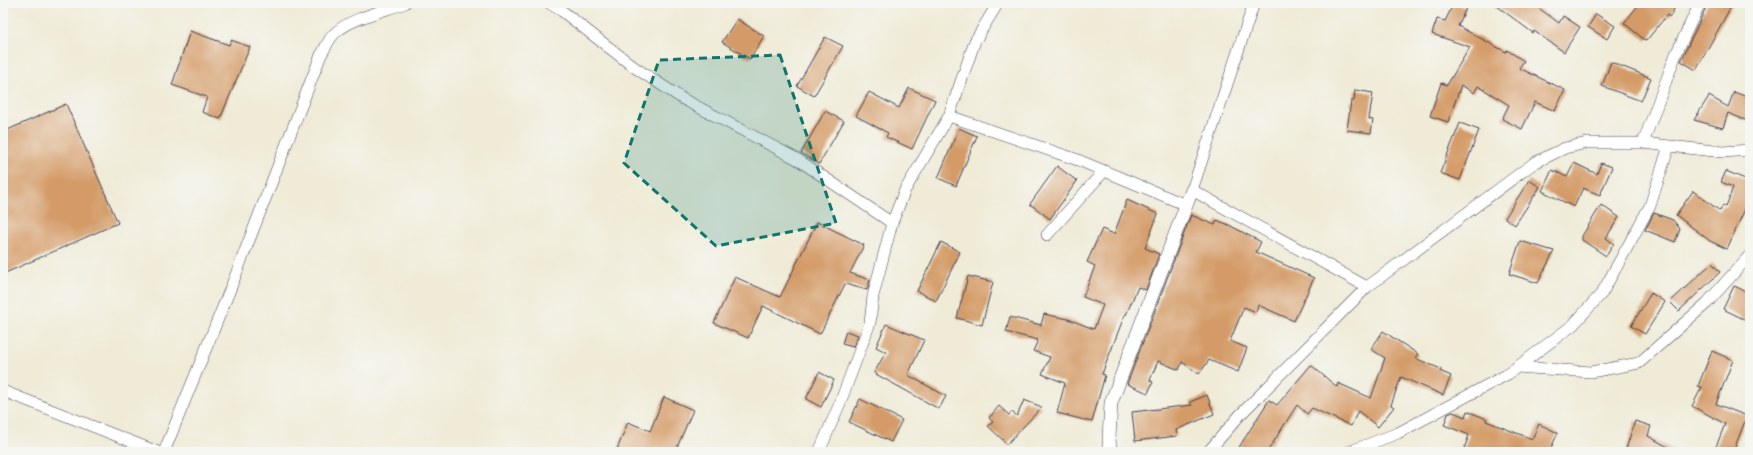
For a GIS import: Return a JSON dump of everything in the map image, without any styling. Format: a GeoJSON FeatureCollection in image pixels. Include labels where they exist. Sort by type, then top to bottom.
{"type":"FeatureCollection","features":[{"type":"Feature","properties":{"kind":"street"},"geometry":{"type":"LineString","coordinates":[[164,452],[231,287],[321,55],[334,34],[344,27],[358,20],[405,3]]}},
{"type":"Feature","properties":{"kind":"street"},"geometry":{"type":"LineString","coordinates":[[548,3],[562,11],[634,67],[683,99],[797,159],[892,223]]}},
{"type":"Feature","properties":{"kind":"street"},"geometry":{"type":"LineString","coordinates":[[819,452],[840,403],[870,323],[873,296],[892,223],[905,190],[949,116],[975,41],[998,3]]}},
{"type":"Feature","properties":{"kind":"street"},"geometry":{"type":"LineString","coordinates":[[1110,452],[1109,438],[1111,403],[1192,190],[1254,3]]}},
{"type":"Feature","properties":{"kind":"street"},"geometry":{"type":"LineString","coordinates":[[1642,143],[1676,54],[1700,3]]}},
{"type":"Feature","properties":{"kind":"street"},"geometry":{"type":"LineString","coordinates":[[949,116],[1078,160],[1186,205]]}},
{"type":"Feature","properties":{"kind":"street"},"geometry":{"type":"LineString","coordinates":[[1208,452],[1240,415],[1367,287],[1534,163],[1565,148],[1587,143],[1642,143],[1723,152],[1750,150]]}},
{"type":"Feature","properties":{"kind":"street"},"geometry":{"type":"LineString","coordinates":[[1348,452],[1398,433],[1508,374],[1572,325],[1602,294],[1650,206],[1669,146]]}},
{"type":"Feature","properties":{"kind":"street"},"geometry":{"type":"LineString","coordinates":[[1047,236],[1104,171]]}},
{"type":"Feature","properties":{"kind":"street"},"geometry":{"type":"LineString","coordinates":[[1192,190],[1367,287]]}},
{"type":"Feature","properties":{"kind":"street"},"geometry":{"type":"LineString","coordinates":[[1518,367],[1590,372],[1639,363],[1708,302],[1750,255]]}},
{"type":"Feature","properties":{"kind":"street"},"geometry":{"type":"LineString","coordinates":[[3,392],[158,452]]}},
{"type":"Feature","properties":{"kind":"highlighted area"},"geometry":{"type":"Polygon","coordinates":[[[780,55],[836,223],[716,246],[624,163],[659,60],[780,55]]]}},
{"type":"Feature","properties":{"kind":"building"},"geometry":{"type":"Polygon","coordinates":[[[1454,3],[1466,8],[1458,26],[1506,52],[1507,50],[1524,61],[1519,68],[1565,90],[1555,111],[1535,102],[1522,129],[1502,119],[1509,105],[1478,86],[1474,93],[1461,85],[1448,122],[1430,116],[1441,83],[1447,85],[1470,47],[1432,34],[1437,19],[1445,21],[1454,3]]]}},
{"type":"Feature","properties":{"kind":"building"},"geometry":{"type":"Polygon","coordinates":[[[1493,3],[1532,3],[1559,23],[1563,16],[1580,27],[1564,52],[1534,31],[1533,33],[1493,3]]]}},
{"type":"Feature","properties":{"kind":"building"},"geometry":{"type":"Polygon","coordinates":[[[1640,3],[1677,3],[1670,17],[1667,15],[1646,41],[1624,23],[1640,3]]]}},
{"type":"Feature","properties":{"kind":"building"},"geometry":{"type":"Polygon","coordinates":[[[1708,3],[1733,3],[1696,70],[1681,61],[1708,3]]]}},
{"type":"Feature","properties":{"kind":"building"},"geometry":{"type":"Polygon","coordinates":[[[1596,14],[1615,26],[1607,39],[1588,27],[1596,14]]]}},
{"type":"Feature","properties":{"kind":"building"},"geometry":{"type":"Polygon","coordinates":[[[737,19],[764,36],[750,59],[722,42],[737,19]]]}},
{"type":"Feature","properties":{"kind":"building"},"geometry":{"type":"Polygon","coordinates":[[[190,31],[229,45],[231,40],[250,47],[220,119],[202,112],[207,97],[172,85],[190,31]]]}},
{"type":"Feature","properties":{"kind":"building"},"geometry":{"type":"Polygon","coordinates":[[[825,37],[843,46],[814,96],[797,86],[825,37]]]}},
{"type":"Feature","properties":{"kind":"building"},"geometry":{"type":"Polygon","coordinates":[[[1611,62],[1651,78],[1641,101],[1602,86],[1611,62]]]}},
{"type":"Feature","properties":{"kind":"building"},"geometry":{"type":"Polygon","coordinates":[[[909,88],[935,100],[912,149],[886,137],[888,133],[856,116],[869,92],[899,108],[909,88]]]}},
{"type":"Feature","properties":{"kind":"building"},"geometry":{"type":"Polygon","coordinates":[[[1355,90],[1373,93],[1369,119],[1373,120],[1371,133],[1347,130],[1351,101],[1354,101],[1355,90]]]}},
{"type":"Feature","properties":{"kind":"building"},"geometry":{"type":"Polygon","coordinates":[[[1734,92],[1750,98],[1750,122],[1728,113],[1723,128],[1694,120],[1709,96],[1728,107],[1734,92]]]}},
{"type":"Feature","properties":{"kind":"building"},"geometry":{"type":"Polygon","coordinates":[[[66,104],[118,223],[3,274],[3,132],[66,104]]]}},
{"type":"Feature","properties":{"kind":"building"},"geometry":{"type":"Polygon","coordinates":[[[825,111],[844,121],[819,164],[801,153],[825,111]]]}},
{"type":"Feature","properties":{"kind":"building"},"geometry":{"type":"Polygon","coordinates":[[[1460,123],[1479,130],[1460,180],[1440,173],[1460,123]]]}},
{"type":"Feature","properties":{"kind":"building"},"geometry":{"type":"Polygon","coordinates":[[[959,128],[977,136],[956,186],[938,178],[959,128]]]}},
{"type":"Feature","properties":{"kind":"building"},"geometry":{"type":"Polygon","coordinates":[[[1574,163],[1597,174],[1601,163],[1612,167],[1600,195],[1583,188],[1574,207],[1542,191],[1552,170],[1567,177],[1574,163]]]}},
{"type":"Feature","properties":{"kind":"building"},"geometry":{"type":"Polygon","coordinates":[[[1057,166],[1077,181],[1050,219],[1030,204],[1057,166]]]}},
{"type":"Feature","properties":{"kind":"building"},"geometry":{"type":"Polygon","coordinates":[[[1726,171],[1750,181],[1750,198],[1727,249],[1710,241],[1676,215],[1693,191],[1720,211],[1723,205],[1726,207],[1733,187],[1721,182],[1726,171]]]}},
{"type":"Feature","properties":{"kind":"building"},"geometry":{"type":"Polygon","coordinates":[[[1529,180],[1540,187],[1515,225],[1505,218],[1529,180]]]}},
{"type":"Feature","properties":{"kind":"building"},"geometry":{"type":"Polygon","coordinates":[[[1127,200],[1158,214],[1145,248],[1159,254],[1146,290],[1138,287],[1126,315],[1125,314],[1102,374],[1105,375],[1092,422],[1057,413],[1065,383],[1042,374],[1050,357],[1033,351],[1038,340],[1006,332],[1010,317],[1041,325],[1044,314],[1068,319],[1094,329],[1103,305],[1083,297],[1095,266],[1087,262],[1102,229],[1114,234],[1127,200]]]}},
{"type":"Feature","properties":{"kind":"building"},"geometry":{"type":"Polygon","coordinates":[[[1601,205],[1619,217],[1606,238],[1614,244],[1606,256],[1582,240],[1582,236],[1601,205]]]}},
{"type":"Feature","properties":{"kind":"building"},"geometry":{"type":"Polygon","coordinates":[[[1654,213],[1673,220],[1680,229],[1675,242],[1645,230],[1654,213]]]}},
{"type":"Feature","properties":{"kind":"building"},"geometry":{"type":"Polygon","coordinates":[[[1191,215],[1215,225],[1217,220],[1229,225],[1261,242],[1256,252],[1314,278],[1294,321],[1258,305],[1256,312],[1244,307],[1230,341],[1247,348],[1238,372],[1209,360],[1199,374],[1182,362],[1179,370],[1158,361],[1150,380],[1153,382],[1148,393],[1127,384],[1191,215]]]}},
{"type":"Feature","properties":{"kind":"building"},"geometry":{"type":"Polygon","coordinates":[[[817,222],[864,245],[850,273],[870,280],[867,290],[845,284],[820,334],[763,306],[748,338],[714,323],[735,277],[780,297],[817,222]]]}},
{"type":"Feature","properties":{"kind":"building"},"geometry":{"type":"Polygon","coordinates":[[[1520,241],[1554,251],[1538,283],[1509,274],[1520,241]]]}},
{"type":"Feature","properties":{"kind":"building"},"geometry":{"type":"Polygon","coordinates":[[[941,242],[960,252],[936,301],[917,291],[941,242]]]}},
{"type":"Feature","properties":{"kind":"building"},"geometry":{"type":"Polygon","coordinates":[[[1712,263],[1720,272],[1679,311],[1670,302],[1712,263]]]}},
{"type":"Feature","properties":{"kind":"building"},"geometry":{"type":"Polygon","coordinates":[[[968,276],[993,282],[982,325],[957,318],[968,276]]]}},
{"type":"Feature","properties":{"kind":"building"},"geometry":{"type":"Polygon","coordinates":[[[1734,286],[1750,293],[1750,322],[1723,309],[1734,286]]]}},
{"type":"Feature","properties":{"kind":"building"},"geometry":{"type":"Polygon","coordinates":[[[1651,293],[1665,302],[1645,334],[1631,326],[1651,293]]]}},
{"type":"Feature","properties":{"kind":"building"},"geometry":{"type":"Polygon","coordinates":[[[886,324],[924,340],[908,375],[946,396],[939,409],[874,373],[886,352],[876,347],[886,324]]]}},
{"type":"Feature","properties":{"kind":"building"},"geometry":{"type":"Polygon","coordinates":[[[846,331],[858,335],[853,347],[842,344],[846,331]]]}},
{"type":"Feature","properties":{"kind":"building"},"geometry":{"type":"Polygon","coordinates":[[[1383,331],[1418,354],[1415,358],[1441,369],[1440,371],[1451,376],[1443,395],[1401,377],[1391,405],[1394,407],[1378,427],[1358,411],[1351,426],[1312,408],[1307,414],[1297,405],[1267,452],[1236,452],[1269,400],[1277,405],[1311,365],[1337,387],[1338,383],[1371,398],[1385,358],[1371,349],[1383,331]]]}},
{"type":"Feature","properties":{"kind":"building"},"geometry":{"type":"Polygon","coordinates":[[[1712,351],[1733,360],[1716,404],[1747,416],[1733,452],[1714,452],[1725,424],[1692,406],[1702,387],[1698,386],[1712,351]]]}},
{"type":"Feature","properties":{"kind":"building"},"geometry":{"type":"Polygon","coordinates":[[[819,372],[834,380],[821,407],[806,399],[819,372]]]}},
{"type":"Feature","properties":{"kind":"building"},"geometry":{"type":"Polygon","coordinates":[[[1207,395],[1214,414],[1176,430],[1177,436],[1135,441],[1132,412],[1192,405],[1190,402],[1207,395]]]}},
{"type":"Feature","properties":{"kind":"building"},"geometry":{"type":"Polygon","coordinates":[[[664,397],[693,410],[675,452],[616,452],[628,422],[650,431],[664,397]]]}},
{"type":"Feature","properties":{"kind":"building"},"geometry":{"type":"Polygon","coordinates":[[[860,399],[902,420],[891,442],[849,422],[860,399]]]}},
{"type":"Feature","properties":{"kind":"building"},"geometry":{"type":"Polygon","coordinates":[[[1024,400],[1042,407],[1006,445],[1006,443],[988,426],[993,422],[989,418],[999,406],[1009,415],[1012,412],[1017,416],[1024,400]]]}},
{"type":"Feature","properties":{"kind":"building"},"geometry":{"type":"Polygon","coordinates":[[[1467,411],[1487,419],[1486,421],[1532,439],[1539,424],[1558,433],[1549,452],[1463,452],[1469,435],[1444,425],[1448,414],[1453,412],[1465,417],[1467,411]]]}},
{"type":"Feature","properties":{"kind":"building"},"geometry":{"type":"Polygon","coordinates":[[[1635,421],[1651,426],[1648,436],[1677,452],[1625,452],[1635,421]]]}}]}
